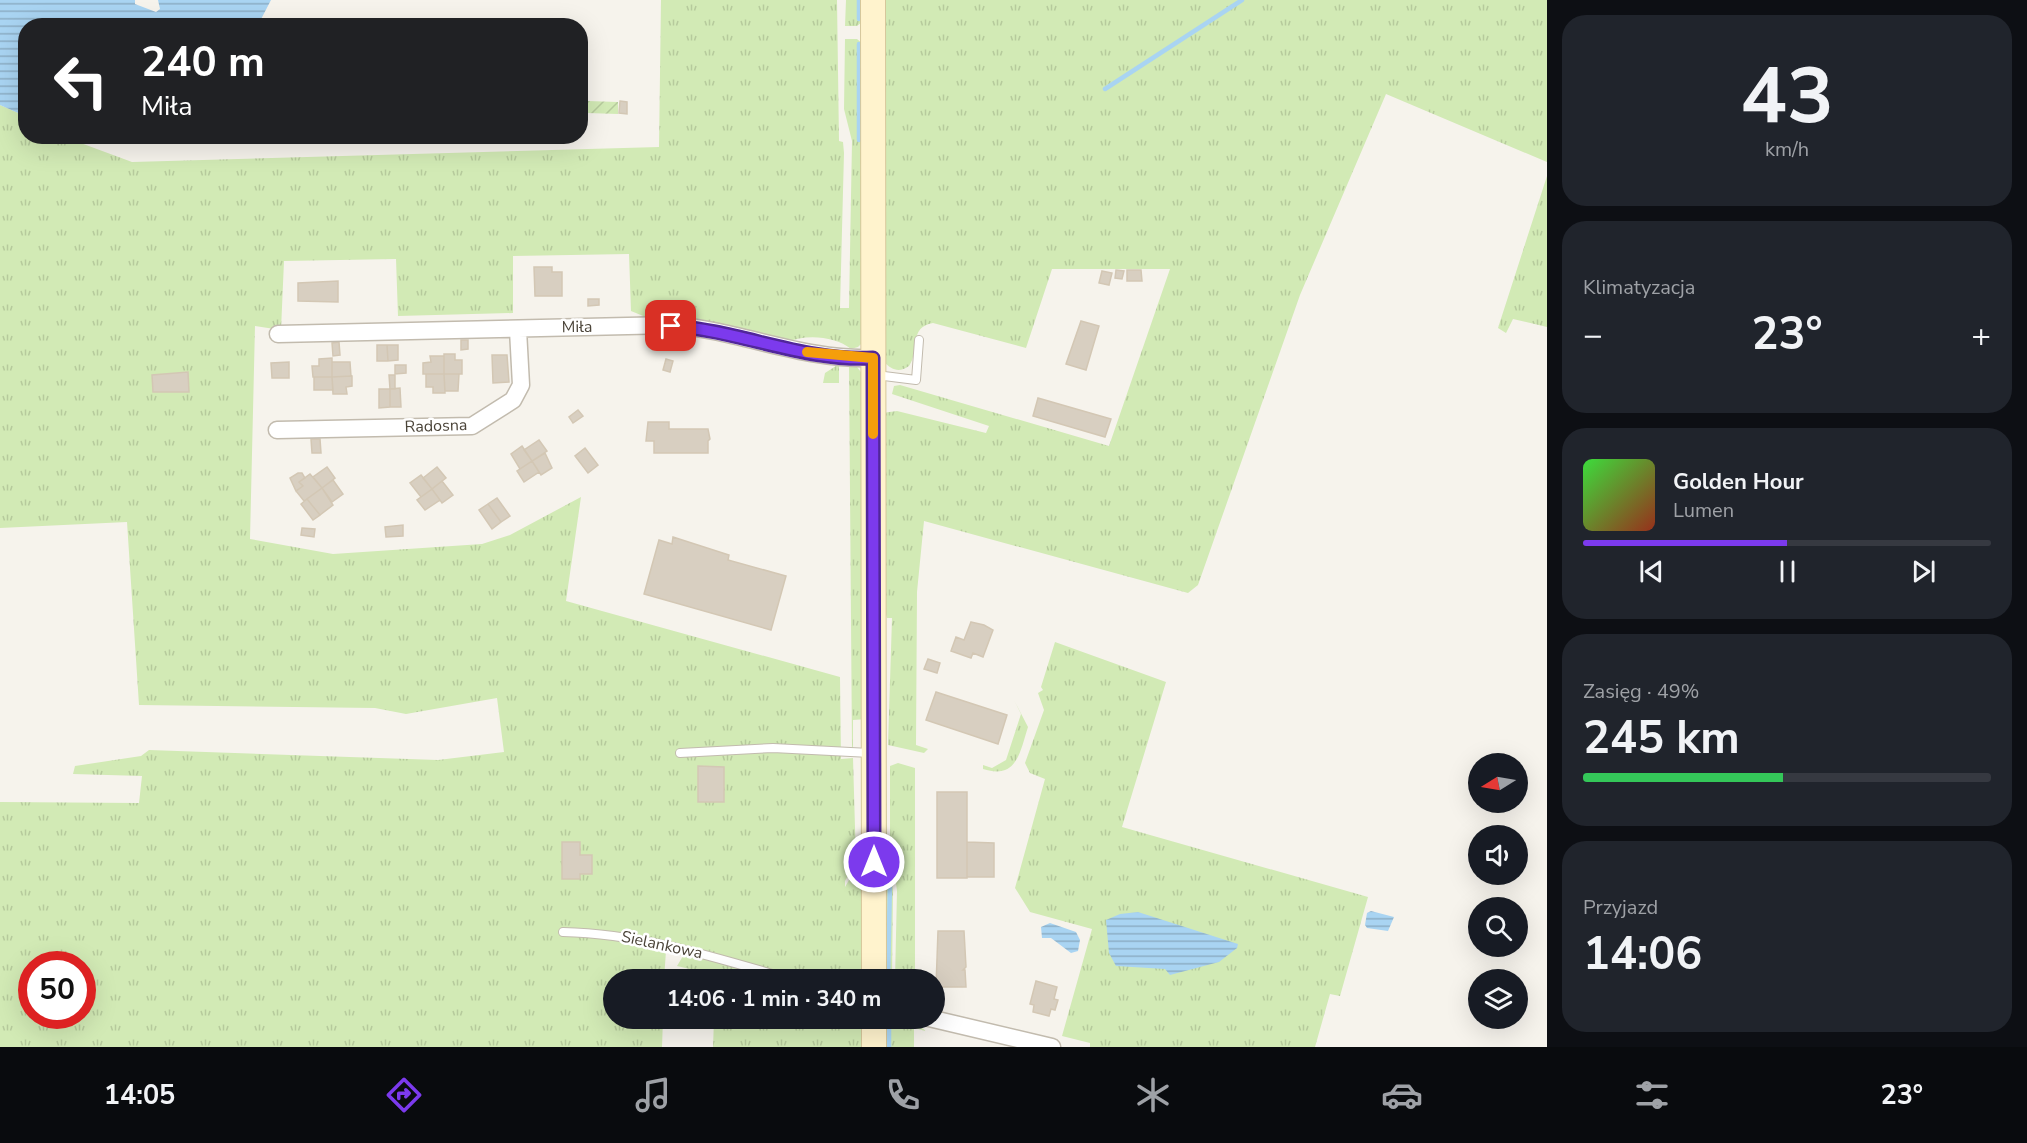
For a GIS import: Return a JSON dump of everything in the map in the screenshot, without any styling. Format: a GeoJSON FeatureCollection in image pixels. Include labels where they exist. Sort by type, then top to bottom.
{"type":"FeatureCollection","features":[{"type":"Feature","properties":{"kind":"main road"},"geometry":{"type":"LineString","coordinates":[[873,0],[874,969]]}},
{"type":"Feature","properties":{"kind":"main road"},"geometry":{"type":"LineString","coordinates":[[874,1029],[874,1047]]}},
{"type":"Feature","properties":{"kind":"street","name":"Miła"},"geometry":{"type":"LineString","coordinates":[[278,334],[694,327],[873,366]]}},
{"type":"Feature","properties":{"kind":"street","name":"Radosna"},"geometry":{"type":"LineString","coordinates":[[277,430],[479,424],[519,393],[521,385],[518,330]]}},
{"type":"Feature","properties":{"kind":"street"},"geometry":{"type":"LineString","coordinates":[[945,1022],[1052,1047]]}},
{"type":"Feature","properties":{"kind":"lane"},"geometry":{"type":"LineString","coordinates":[[873,366],[916,380],[919,340]]}},
{"type":"Feature","properties":{"kind":"lane"},"geometry":{"type":"LineString","coordinates":[[680,753],[773,747],[874,753]]}},
{"type":"Feature","properties":{"kind":"lane","name":"Sielankowa"},"geometry":{"type":"LineString","coordinates":[[563,932],[604,933],[669,944],[755,969]]}},
{"type":"Feature","properties":{"kind":"green space"},"geometry":{"type":"Polygon","coordinates":[[[661,0],[837,0],[839,141],[843,142],[844,153],[840,308],[849,308],[852,141],[844,109],[845,39],[857,39],[864,45],[863,342],[858,347],[851,349],[837,341],[811,337],[787,342],[653,320],[631,311],[629,254],[513,256],[513,313],[398,316],[396,259],[284,261],[281,330],[255,326],[250,539],[333,554],[482,544],[510,535],[581,497],[566,601],[840,677],[841,759],[853,758],[856,862],[845,881],[845,887],[860,861],[867,891],[868,969],[690,969],[677,966],[683,956],[666,951],[665,969],[603,969],[603,1029],[663,1029],[662,1047],[0,1047],[0,802],[139,803],[142,776],[73,774],[75,766],[141,756],[149,750],[438,760],[504,752],[497,698],[406,714],[375,708],[139,705],[127,522],[0,528],[0,105],[18,113],[18,144],[83,144],[132,162],[659,147],[661,0]]]}},
{"type":"Feature","properties":{"kind":"green space"},"geometry":{"type":"Polygon","coordinates":[[[846,0],[866,0],[866,19],[857,26],[845,26],[846,0]]]}},
{"type":"Feature","properties":{"kind":"green space"},"geometry":{"type":"Polygon","coordinates":[[[879,0],[1547,0],[1547,162],[1386,94],[1300,295],[1198,585],[1188,593],[924,521],[917,592],[916,745],[928,749],[924,753],[888,745],[892,618],[887,618],[880,591],[882,413],[897,411],[986,433],[989,426],[892,394],[894,386],[900,385],[1109,446],[1170,269],[1052,269],[1026,348],[933,323],[925,325],[917,334],[914,354],[909,366],[899,370],[887,365],[884,362],[879,0]]]}},
{"type":"Feature","properties":{"kind":"green space"},"geometry":{"type":"Polygon","coordinates":[[[588,101],[618,102],[618,114],[588,113],[588,101]]]}},
{"type":"Feature","properties":{"kind":"green space"},"geometry":{"type":"Polygon","coordinates":[[[1547,176],[1547,327],[1513,319],[1506,333],[1498,328],[1547,176]]]}},
{"type":"Feature","properties":{"kind":"green space"},"geometry":{"type":"Polygon","coordinates":[[[849,363],[857,367],[864,376],[867,719],[853,720],[853,748],[852,748],[849,363]]]}},
{"type":"Feature","properties":{"kind":"green space"},"geometry":{"type":"Polygon","coordinates":[[[839,364],[839,383],[823,383],[825,373],[839,364]]]}},
{"type":"Feature","properties":{"kind":"green space"},"geometry":{"type":"Polygon","coordinates":[[[1055,642],[1166,682],[1122,827],[1368,897],[1340,996],[1330,994],[1315,1047],[1090,1047],[1090,1043],[1062,1036],[1092,929],[1030,912],[1015,888],[1045,779],[1030,773],[1025,763],[1044,710],[1038,693],[1043,690],[1041,687],[1055,642]]]}},
{"type":"Feature","properties":{"kind":"green space"},"geometry":{"type":"Polygon","coordinates":[[[1014,700],[1028,727],[1019,754],[1015,762],[1003,771],[983,769],[983,765],[992,768],[1006,760],[1021,714],[1014,700]]]}},
{"type":"Feature","properties":{"kind":"green space"},"geometry":{"type":"Polygon","coordinates":[[[898,763],[915,768],[915,969],[895,969],[897,891],[890,836],[890,766],[898,763]]]}},
{"type":"Feature","properties":{"kind":"green space"},"geometry":{"type":"Polygon","coordinates":[[[886,768],[887,837],[893,891],[892,969],[881,969],[881,778],[886,768]]]}},
{"type":"Feature","properties":{"kind":"green space"},"geometry":{"type":"Polygon","coordinates":[[[714,1029],[868,1029],[868,1047],[713,1047],[714,1029]]]}},
{"type":"Feature","properties":{"kind":"green space"},"geometry":{"type":"Polygon","coordinates":[[[884,1029],[914,1029],[914,1047],[881,1047],[884,1029]]]}},
{"type":"Feature","properties":{"kind":"water"},"geometry":{"type":"Polygon","coordinates":[[[0,0],[135,0],[135,4],[156,12],[160,9],[158,0],[271,0],[262,18],[18,18],[18,113],[0,105],[0,0]]]}},
{"type":"Feature","properties":{"kind":"water"},"geometry":{"type":"Polygon","coordinates":[[[1371,911],[1394,917],[1388,931],[1367,928],[1365,925],[1367,913],[1371,911]]]}},
{"type":"Feature","properties":{"kind":"water"},"geometry":{"type":"Polygon","coordinates":[[[1138,912],[1238,944],[1237,948],[1219,962],[1170,975],[1165,969],[1116,966],[1109,953],[1106,920],[1120,914],[1138,912]]]}},
{"type":"Feature","properties":{"kind":"water"},"geometry":{"type":"Polygon","coordinates":[[[1050,923],[1076,932],[1080,940],[1078,951],[1071,953],[1051,938],[1042,938],[1041,927],[1050,923]]]}},
{"type":"Feature","properties":{"kind":"building"},"geometry":{"type":"Polygon","coordinates":[[[620,101],[627,102],[627,114],[619,113],[620,101]]]}},
{"type":"Feature","properties":{"kind":"building"},"geometry":{"type":"Polygon","coordinates":[[[534,267],[552,267],[552,272],[562,272],[562,296],[535,296],[534,267]]]}},
{"type":"Feature","properties":{"kind":"building"},"geometry":{"type":"Polygon","coordinates":[[[1116,270],[1124,271],[1122,279],[1115,278],[1116,270]]]}},
{"type":"Feature","properties":{"kind":"building"},"geometry":{"type":"Polygon","coordinates":[[[1127,270],[1141,270],[1142,281],[1127,281],[1127,270]]]}},
{"type":"Feature","properties":{"kind":"building"},"geometry":{"type":"Polygon","coordinates":[[[1102,271],[1112,273],[1109,285],[1099,283],[1102,271]]]}},
{"type":"Feature","properties":{"kind":"building"},"geometry":{"type":"Polygon","coordinates":[[[338,281],[338,302],[298,301],[298,283],[338,281]]]}},
{"type":"Feature","properties":{"kind":"building"},"geometry":{"type":"Polygon","coordinates":[[[588,299],[599,299],[599,305],[588,306],[588,299]]]}},
{"type":"Feature","properties":{"kind":"building"},"geometry":{"type":"Polygon","coordinates":[[[1081,321],[1099,326],[1086,370],[1066,364],[1081,321]]]}},
{"type":"Feature","properties":{"kind":"building"},"geometry":{"type":"Polygon","coordinates":[[[461,340],[468,340],[468,349],[461,350],[461,340]]]}},
{"type":"Feature","properties":{"kind":"building"},"geometry":{"type":"Polygon","coordinates":[[[339,342],[340,355],[333,356],[332,343],[339,342]]]}},
{"type":"Feature","properties":{"kind":"building"},"geometry":{"type":"Polygon","coordinates":[[[377,345],[387,345],[388,361],[377,361],[377,345]]]}},
{"type":"Feature","properties":{"kind":"building"},"geometry":{"type":"Polygon","coordinates":[[[387,345],[398,345],[398,360],[388,361],[387,345]]]}},
{"type":"Feature","properties":{"kind":"building"},"geometry":{"type":"Polygon","coordinates":[[[444,354],[455,354],[455,360],[462,360],[462,374],[444,374],[444,354]]]}},
{"type":"Feature","properties":{"kind":"building"},"geometry":{"type":"Polygon","coordinates":[[[492,355],[507,355],[509,382],[493,383],[492,355]]]}},
{"type":"Feature","properties":{"kind":"building"},"geometry":{"type":"Polygon","coordinates":[[[430,356],[444,356],[444,374],[423,374],[423,363],[431,362],[430,356]]]}},
{"type":"Feature","properties":{"kind":"building"},"geometry":{"type":"Polygon","coordinates":[[[332,358],[332,377],[313,377],[312,366],[319,366],[319,359],[332,358]]]}},
{"type":"Feature","properties":{"kind":"building"},"geometry":{"type":"Polygon","coordinates":[[[666,359],[673,361],[670,372],[663,370],[666,359]]]}},
{"type":"Feature","properties":{"kind":"building"},"geometry":{"type":"Polygon","coordinates":[[[289,362],[289,378],[272,378],[271,363],[289,362]]]}},
{"type":"Feature","properties":{"kind":"building"},"geometry":{"type":"Polygon","coordinates":[[[332,362],[350,362],[351,376],[332,377],[332,362]]]}},
{"type":"Feature","properties":{"kind":"building"},"geometry":{"type":"Polygon","coordinates":[[[395,365],[406,365],[406,373],[395,374],[395,365]]]}},
{"type":"Feature","properties":{"kind":"building"},"geometry":{"type":"Polygon","coordinates":[[[188,372],[189,392],[153,392],[152,375],[188,372]]]}},
{"type":"Feature","properties":{"kind":"building"},"geometry":{"type":"Polygon","coordinates":[[[426,374],[444,374],[445,393],[433,393],[433,387],[426,387],[426,374]]]}},
{"type":"Feature","properties":{"kind":"building"},"geometry":{"type":"Polygon","coordinates":[[[444,374],[459,374],[458,391],[445,391],[444,374]]]}},
{"type":"Feature","properties":{"kind":"building"},"geometry":{"type":"Polygon","coordinates":[[[389,375],[395,375],[395,389],[390,389],[389,375]]]}},
{"type":"Feature","properties":{"kind":"building"},"geometry":{"type":"Polygon","coordinates":[[[352,376],[352,386],[346,387],[347,394],[333,394],[332,377],[352,376]]]}},
{"type":"Feature","properties":{"kind":"building"},"geometry":{"type":"Polygon","coordinates":[[[314,377],[332,377],[333,390],[314,390],[314,377]]]}},
{"type":"Feature","properties":{"kind":"building"},"geometry":{"type":"Polygon","coordinates":[[[400,388],[401,407],[390,407],[390,389],[400,388]]]}},
{"type":"Feature","properties":{"kind":"building"},"geometry":{"type":"Polygon","coordinates":[[[379,389],[390,389],[390,407],[379,408],[379,389]]]}},
{"type":"Feature","properties":{"kind":"building"},"geometry":{"type":"Polygon","coordinates":[[[1038,398],[1111,419],[1105,437],[1033,416],[1038,398]]]}},
{"type":"Feature","properties":{"kind":"building"},"geometry":{"type":"Polygon","coordinates":[[[578,410],[583,416],[573,423],[569,417],[578,410]]]}},
{"type":"Feature","properties":{"kind":"building"},"geometry":{"type":"Polygon","coordinates":[[[648,422],[669,422],[669,429],[708,429],[710,439],[708,453],[654,453],[654,441],[646,441],[648,422]]]}},
{"type":"Feature","properties":{"kind":"building"},"geometry":{"type":"Polygon","coordinates":[[[311,439],[320,439],[321,453],[312,453],[311,439]]]}},
{"type":"Feature","properties":{"kind":"building"},"geometry":{"type":"Polygon","coordinates":[[[539,440],[547,451],[532,461],[524,450],[539,440]]]}},
{"type":"Feature","properties":{"kind":"building"},"geometry":{"type":"Polygon","coordinates":[[[522,446],[532,461],[520,469],[511,454],[522,446]]]}},
{"type":"Feature","properties":{"kind":"building"},"geometry":{"type":"Polygon","coordinates":[[[585,448],[598,465],[588,473],[575,456],[585,448]]]}},
{"type":"Feature","properties":{"kind":"building"},"geometry":{"type":"Polygon","coordinates":[[[545,453],[552,468],[541,475],[532,461],[545,453]]]}},
{"type":"Feature","properties":{"kind":"building"},"geometry":{"type":"Polygon","coordinates":[[[532,461],[539,472],[524,482],[517,471],[532,461]]]}},
{"type":"Feature","properties":{"kind":"building"},"geometry":{"type":"Polygon","coordinates":[[[327,467],[335,478],[322,488],[313,477],[327,467]]]}},
{"type":"Feature","properties":{"kind":"building"},"geometry":{"type":"Polygon","coordinates":[[[437,467],[446,478],[432,489],[423,478],[437,467]]]}},
{"type":"Feature","properties":{"kind":"building"},"geometry":{"type":"Polygon","coordinates":[[[302,473],[305,478],[299,482],[303,486],[296,491],[290,478],[302,473]]]}},
{"type":"Feature","properties":{"kind":"building"},"geometry":{"type":"Polygon","coordinates":[[[310,474],[322,488],[304,501],[296,491],[303,486],[299,482],[310,474]]]}},
{"type":"Feature","properties":{"kind":"building"},"geometry":{"type":"Polygon","coordinates":[[[421,475],[432,489],[421,497],[410,483],[421,475]]]}},
{"type":"Feature","properties":{"kind":"building"},"geometry":{"type":"Polygon","coordinates":[[[333,480],[343,494],[332,502],[322,488],[333,480]]]}},
{"type":"Feature","properties":{"kind":"building"},"geometry":{"type":"Polygon","coordinates":[[[442,481],[453,495],[442,503],[432,489],[442,481]]]}},
{"type":"Feature","properties":{"kind":"building"},"geometry":{"type":"Polygon","coordinates":[[[322,488],[333,505],[320,515],[307,499],[322,488]]]}},
{"type":"Feature","properties":{"kind":"building"},"geometry":{"type":"Polygon","coordinates":[[[432,489],[440,500],[425,510],[417,500],[432,489]]]}},
{"type":"Feature","properties":{"kind":"building"},"geometry":{"type":"Polygon","coordinates":[[[497,498],[510,516],[501,522],[488,504],[497,498]]]}},
{"type":"Feature","properties":{"kind":"building"},"geometry":{"type":"Polygon","coordinates":[[[307,499],[320,515],[313,520],[301,504],[307,499]]]}},
{"type":"Feature","properties":{"kind":"building"},"geometry":{"type":"Polygon","coordinates":[[[488,504],[501,522],[492,529],[479,510],[488,504]]]}},
{"type":"Feature","properties":{"kind":"building"},"geometry":{"type":"Polygon","coordinates":[[[403,525],[403,536],[386,537],[385,527],[403,525]]]}},
{"type":"Feature","properties":{"kind":"building"},"geometry":{"type":"Polygon","coordinates":[[[302,528],[315,529],[314,537],[301,535],[302,528]]]}},
{"type":"Feature","properties":{"kind":"building"},"geometry":{"type":"Polygon","coordinates":[[[673,537],[729,555],[728,560],[786,576],[771,630],[644,594],[659,540],[672,544],[673,537]]]}},
{"type":"Feature","properties":{"kind":"building"},"geometry":{"type":"Polygon","coordinates":[[[971,622],[993,630],[983,657],[973,653],[971,658],[951,651],[956,637],[964,640],[971,622]]]}},
{"type":"Feature","properties":{"kind":"building"},"geometry":{"type":"Polygon","coordinates":[[[928,659],[940,663],[937,673],[924,669],[928,659]]]}},
{"type":"Feature","properties":{"kind":"building"},"geometry":{"type":"Polygon","coordinates":[[[936,692],[1007,715],[998,744],[926,720],[936,692]]]}},
{"type":"Feature","properties":{"kind":"building"},"geometry":{"type":"Polygon","coordinates":[[[698,766],[724,767],[724,802],[698,802],[698,766]]]}},
{"type":"Feature","properties":{"kind":"building"},"geometry":{"type":"Polygon","coordinates":[[[937,792],[967,792],[967,878],[937,878],[937,792]]]}},
{"type":"Feature","properties":{"kind":"building"},"geometry":{"type":"Polygon","coordinates":[[[562,842],[580,842],[580,855],[592,855],[592,874],[580,874],[580,879],[562,879],[562,842]]]}},
{"type":"Feature","properties":{"kind":"building"},"geometry":{"type":"Polygon","coordinates":[[[967,842],[994,843],[994,877],[967,877],[967,842]]]}},
{"type":"Feature","properties":{"kind":"building"},"geometry":{"type":"Polygon","coordinates":[[[938,931],[964,931],[966,967],[963,970],[965,970],[966,987],[945,987],[945,969],[937,969],[938,931]]]}},
{"type":"Feature","properties":{"kind":"building"},"geometry":{"type":"Polygon","coordinates":[[[1036,981],[1057,987],[1054,999],[1058,1000],[1055,1010],[1051,1009],[1049,1016],[1033,1012],[1034,1005],[1030,1004],[1036,981]]]}},
{"type":"Feature","properties":{"kind":"waterway"},"geometry":{"type":"LineString","coordinates":[[859,0],[859,19]]}},
{"type":"Feature","properties":{"kind":"waterway"},"geometry":{"type":"LineString","coordinates":[[1105,89],[1242,0]]}},
{"type":"Feature","properties":{"kind":"waterway"},"geometry":{"type":"LineString","coordinates":[[859,44],[859,140]]}},
{"type":"Feature","properties":{"kind":"waterway"},"geometry":{"type":"LineString","coordinates":[[888,969],[890,881]]}},
{"type":"Feature","properties":{"kind":"waterway"},"geometry":{"type":"LineString","coordinates":[[889,1029],[889,1047]]}},
{"type":"Feature","properties":{"kind":"slow traffic"},"geometry":{"type":"LineString","coordinates":[[807,352],[873,358],[873,434]]}},
{"type":"Feature","properties":{"kind":"route"},"geometry":{"type":"LineString","coordinates":[[671,326],[694,327],[816,354],[873,358],[874,862]]}}]}
